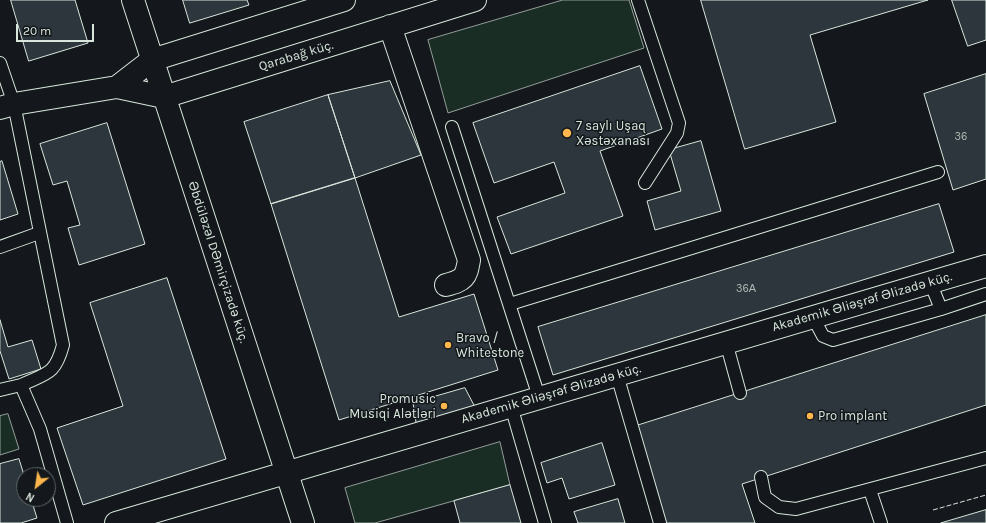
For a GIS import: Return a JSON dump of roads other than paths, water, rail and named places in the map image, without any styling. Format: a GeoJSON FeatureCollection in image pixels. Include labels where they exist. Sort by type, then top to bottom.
{"type":"FeatureCollection","features":[{"type":"Feature","properties":{"kind":"street","name":"Əbdüləzəl DƏmirçizadə küç."},"geometry":{"type":"LineString","coordinates":[[133,0],[302,523]]}},
{"type":"Feature","properties":{"kind":"street","name":"Qarabağ küç."},"geometry":{"type":"LineString","coordinates":[[117,87],[152,60],[344,0]]}},
{"type":"Feature","properties":{"kind":"street","name":"Qarabağ küç."},"geometry":{"type":"LineString","coordinates":[[7,106],[117,87],[164,97],[475,0]]}},
{"type":"Feature","properties":{"kind":"street"},"geometry":{"type":"LineString","coordinates":[[390,26],[469,260],[467,272],[460,281],[446,285]]}},
{"type":"Feature","properties":{"kind":"street","name":"Akademik Əliəşrəf Əlizadə küç."},"geometry":{"type":"LineString","coordinates":[[116,523],[986,266]]}},
{"type":"Feature","properties":{"kind":"lane"},"geometry":{"type":"LineString","coordinates":[[638,0],[679,123],[677,133],[645,183]]}},
{"type":"Feature","properties":{"kind":"lane"},"geometry":{"type":"LineString","coordinates":[[0,63],[7,106],[39,233],[63,345],[59,360],[52,371],[21,385],[0,390]]}},
{"type":"Feature","properties":{"kind":"lane"},"geometry":{"type":"LineString","coordinates":[[452,127],[539,397]]}},
{"type":"Feature","properties":{"kind":"lane"},"geometry":{"type":"LineString","coordinates":[[510,304],[938,172]]}},
{"type":"Feature","properties":{"kind":"lane"},"geometry":{"type":"LineString","coordinates":[[0,247],[39,233]]}},
{"type":"Feature","properties":{"kind":"lane"},"geometry":{"type":"LineString","coordinates":[[930,282],[941,309]]}},
{"type":"Feature","properties":{"kind":"lane"},"geometry":{"type":"LineString","coordinates":[[813,317],[824,336],[834,340],[941,309],[986,294]]}},
{"type":"Feature","properties":{"kind":"lane"},"geometry":{"type":"LineString","coordinates":[[726,342],[740,393]]}},
{"type":"Feature","properties":{"kind":"lane"},"geometry":{"type":"LineString","coordinates":[[617,375],[660,523]]}},
{"type":"Feature","properties":{"kind":"lane"},"geometry":{"type":"LineString","coordinates":[[21,385],[40,429],[67,523]]}},
{"type":"Feature","properties":{"kind":"lane"},"geometry":{"type":"LineString","coordinates":[[512,406],[545,523]]}},
{"type":"Feature","properties":{"kind":"lane"},"geometry":{"type":"LineString","coordinates":[[761,477],[765,497],[779,507],[796,510],[986,458]]}},
{"type":"Feature","properties":{"kind":"lane"},"geometry":{"type":"LineString","coordinates":[[870,490],[881,523]]}},
{"type":"Feature","properties":{"kind":"place","name":"7 saylı Uşaq Xəstəxanası"},"geometry":{"type":"Point","coordinates":[567,133]}},
{"type":"Feature","properties":{"kind":"place","name":"Bravo / Whitestone"},"geometry":{"type":"Point","coordinates":[448,345]}},
{"type":"Feature","properties":{"kind":"place","name":"Promusic Musiqi Alətləri"},"geometry":{"type":"Point","coordinates":[444,406]}},
{"type":"Feature","properties":{"kind":"place","name":"Pro implant"},"geometry":{"type":"Point","coordinates":[810,416]}}]}
